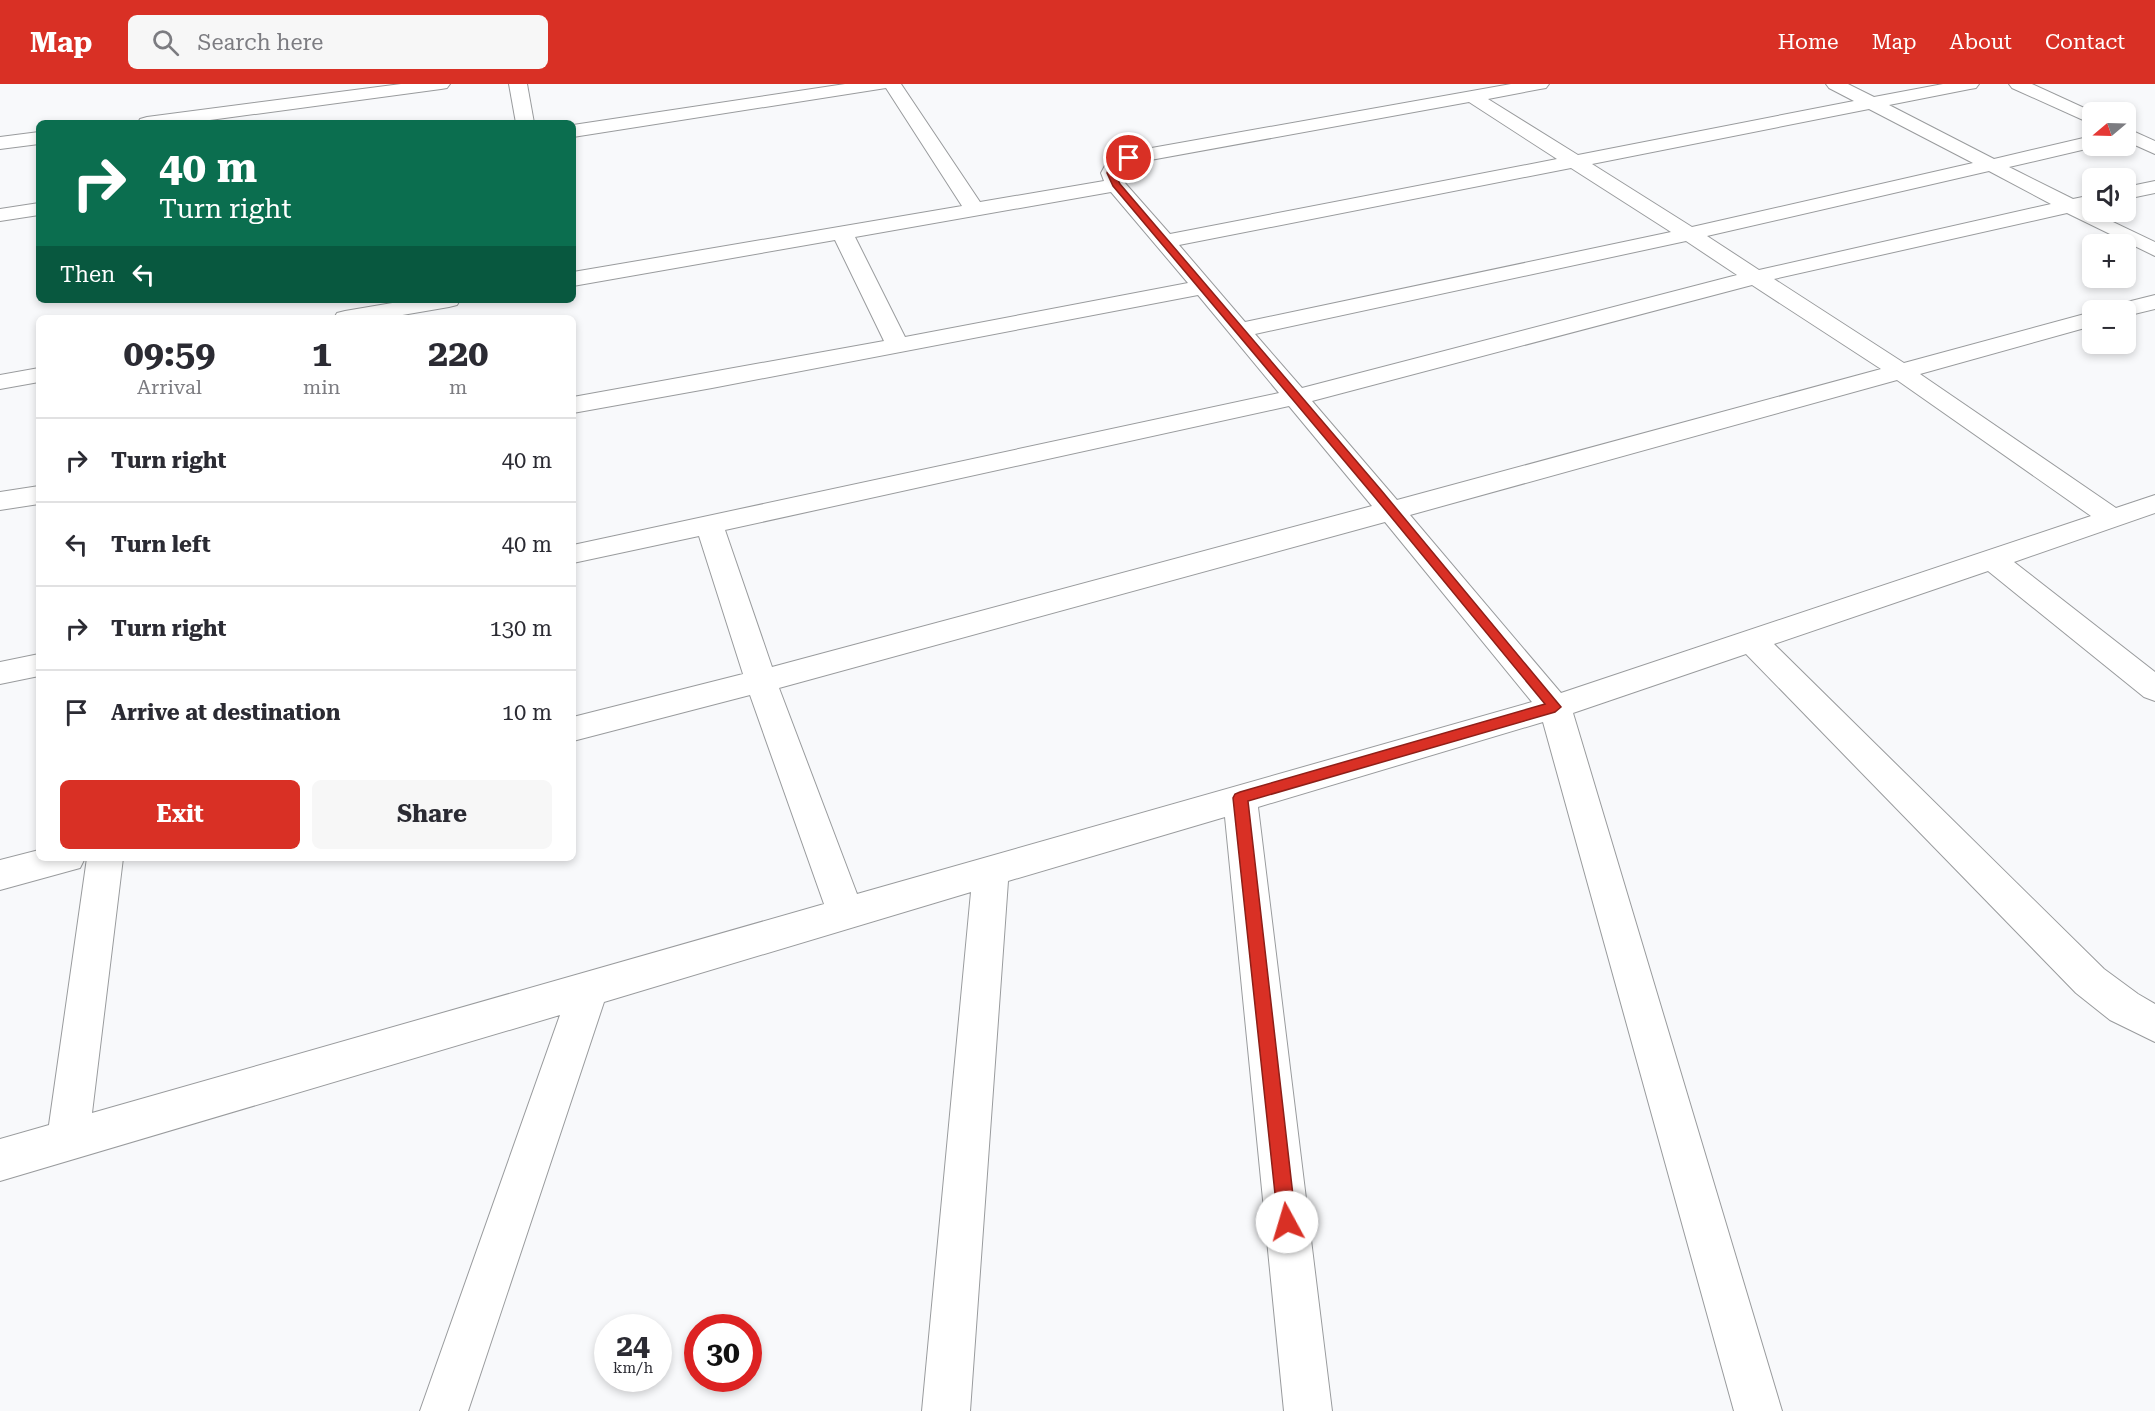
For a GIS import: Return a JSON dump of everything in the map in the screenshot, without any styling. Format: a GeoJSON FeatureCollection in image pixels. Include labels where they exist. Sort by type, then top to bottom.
{"type":"FeatureCollection","features":[{"type":"Feature","properties":{"kind":"street"},"geometry":{"type":"LineString","coordinates":[[166,120],[367,89],[441,84]]}},
{"type":"Feature","properties":{"kind":"street"},"geometry":{"type":"LineString","coordinates":[[518,84],[524,120]]}},
{"type":"Feature","properties":{"kind":"street"},"geometry":{"type":"LineString","coordinates":[[576,131],[880,84]]}},
{"type":"Feature","properties":{"kind":"street"},"geometry":{"type":"LineString","coordinates":[[892,84],[974,209]]}},
{"type":"Feature","properties":{"kind":"street"},"geometry":{"type":"LineString","coordinates":[[1540,84],[1129,158],[1114,164],[1111,173],[1116,185],[1241,330],[1555,707],[1758,1411]]}},
{"type":"Feature","properties":{"kind":"street"},"geometry":{"type":"LineString","coordinates":[[1835,84],[2155,250]]}},
{"type":"Feature","properties":{"kind":"street"},"geometry":{"type":"LineString","coordinates":[[1165,241],[1970,84]]}},
{"type":"Feature","properties":{"kind":"street"},"geometry":{"type":"LineString","coordinates":[[2018,84],[2082,114]]}},
{"type":"Feature","properties":{"kind":"street"},"geometry":{"type":"LineString","coordinates":[[366,113],[367,89]]}},
{"type":"Feature","properties":{"kind":"street"},"geometry":{"type":"LineString","coordinates":[[1472,96],[1900,371],[2112,518]]}},
{"type":"Feature","properties":{"kind":"street"},"geometry":{"type":"LineString","coordinates":[[2136,132],[2155,128]]}},
{"type":"Feature","properties":{"kind":"street"},"geometry":{"type":"LineString","coordinates":[[0,143],[36,138]]}},
{"type":"Feature","properties":{"kind":"street"},"geometry":{"type":"LineString","coordinates":[[2136,139],[2155,148]]}},
{"type":"Feature","properties":{"kind":"street"},"geometry":{"type":"LineString","coordinates":[[1241,330],[1689,234],[2082,144]]}},
{"type":"Feature","properties":{"kind":"street"},"geometry":{"type":"LineString","coordinates":[[576,278],[1116,185]]}},
{"type":"Feature","properties":{"kind":"street"},"geometry":{"type":"LineString","coordinates":[[2136,191],[2155,187]]}},
{"type":"Feature","properties":{"kind":"street"},"geometry":{"type":"LineString","coordinates":[[576,553],[1297,397],[1755,277],[2082,203]]}},
{"type":"Feature","properties":{"kind":"street"},"geometry":{"type":"LineString","coordinates":[[0,215],[36,210]]}},
{"type":"Feature","properties":{"kind":"street"},"geometry":{"type":"LineString","coordinates":[[842,232],[898,345]]}},
{"type":"Feature","properties":{"kind":"street"},"geometry":{"type":"LineString","coordinates":[[576,404],[1202,287]]}},
{"type":"Feature","properties":{"kind":"street"},"geometry":{"type":"LineString","coordinates":[[2136,307],[2155,302]]}},
{"type":"Feature","properties":{"kind":"street"},"geometry":{"type":"LineString","coordinates":[[361,315],[431,303]]}},
{"type":"Feature","properties":{"kind":"street"},"geometry":{"type":"LineString","coordinates":[[576,728],[761,681],[2082,322]]}},
{"type":"Feature","properties":{"kind":"street"},"geometry":{"type":"LineString","coordinates":[[0,382],[36,376]]}},
{"type":"Feature","properties":{"kind":"street"},"geometry":{"type":"LineString","coordinates":[[0,501],[36,495]]}},
{"type":"Feature","properties":{"kind":"street"},"geometry":{"type":"LineString","coordinates":[[0,1160],[1555,707],[2155,504]]}},
{"type":"Feature","properties":{"kind":"street"},"geometry":{"type":"LineString","coordinates":[[710,526],[761,681],[846,913]]}},
{"type":"Feature","properties":{"kind":"street"},"geometry":{"type":"LineString","coordinates":[[1992,559],[2155,689]]}},
{"type":"Feature","properties":{"kind":"street"},"geometry":{"type":"LineString","coordinates":[[1751,640],[2090,981],[2124,1007],[2155,1024]]}},
{"type":"Feature","properties":{"kind":"street"},"geometry":{"type":"LineString","coordinates":[[0,673],[36,666]]}},
{"type":"Feature","properties":{"kind":"street"},"geometry":{"type":"LineString","coordinates":[[1240,798],[1308,1411]]}},
{"type":"Feature","properties":{"kind":"street"},"geometry":{"type":"LineString","coordinates":[[0,875],[55,861]]}},
{"type":"Feature","properties":{"kind":"street"},"geometry":{"type":"LineString","coordinates":[[68,1140],[105,861]]}},
{"type":"Feature","properties":{"kind":"street"},"geometry":{"type":"LineString","coordinates":[[946,1411],[991,871]]}},
{"type":"Feature","properties":{"kind":"street"},"geometry":{"type":"LineString","coordinates":[[444,1411],[590,988]]}},
{"type":"Feature","properties":{"kind":"route"},"geometry":{"type":"LineString","coordinates":[[1129,158],[1114,164],[1111,173],[1116,185],[1241,330],[1555,707],[1240,798],[1287,1222]]}}]}
